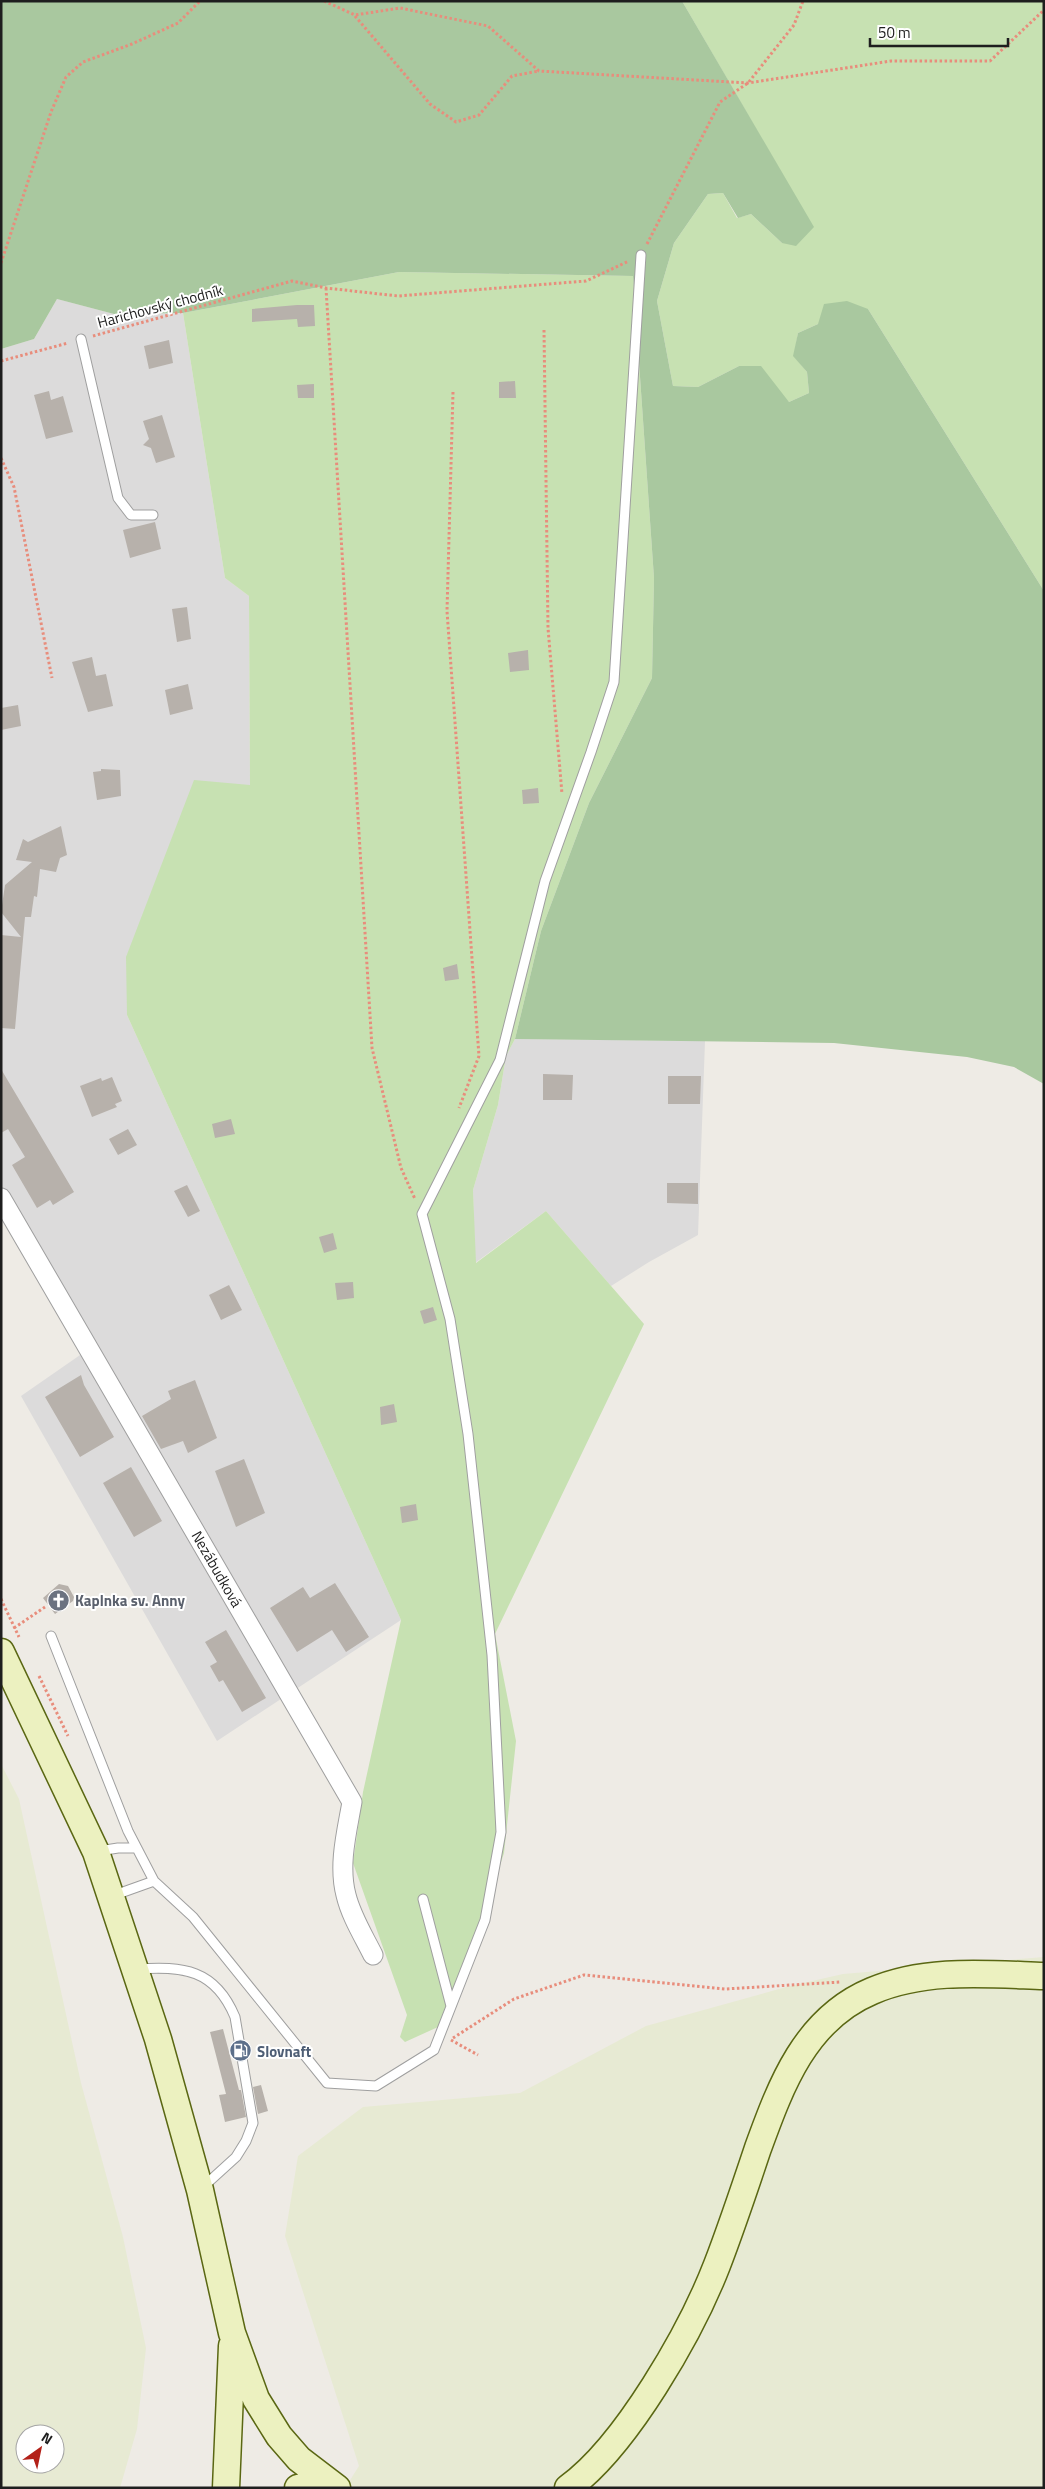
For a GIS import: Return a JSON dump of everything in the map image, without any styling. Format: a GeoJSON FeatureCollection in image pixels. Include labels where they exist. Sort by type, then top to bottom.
{"type":"FeatureCollection","features":[{"type":"Feature","properties":{"kind":"main road"},"geometry":{"type":"LineString","coordinates":[[1,1652],[96,1852],[160,2049],[200,2190],[232,2333],[256,2399],[268,2419],[299,2459],[330,2486]]}},
{"type":"Feature","properties":{"kind":"main road"},"geometry":{"type":"LineString","coordinates":[[568,2488],[601,2460],[620,2435],[655,2382],[687,2326],[717,2266],[779,2091],[802,2049],[832,2015],[870,1991],[908,1979],[930,1976],[1044,1976]]}},
{"type":"Feature","properties":{"kind":"main road"},"geometry":{"type":"LineString","coordinates":[[226,2488],[232,2333]]}},
{"type":"Feature","properties":{"kind":"main road"},"geometry":{"type":"LineString","coordinates":[[298,2488],[330,2486]]}},
{"type":"Feature","properties":{"kind":"street","name":"Nezábudková"},"geometry":{"type":"LineString","coordinates":[[1,1198],[352,1802],[342,1868],[345,1894],[356,1922],[373,1955]]}},
{"type":"Feature","properties":{"kind":"lane"},"geometry":{"type":"LineString","coordinates":[[51,1636],[136,1848],[154,1881],[193,1916],[327,2083],[376,2086],[434,2050],[485,1920],[501,1832],[492,1656],[468,1434],[450,1319],[422,1214],[500,1060],[545,882],[614,682],[641,255]]}},
{"type":"Feature","properties":{"kind":"lane"},"geometry":{"type":"LineString","coordinates":[[81,339],[118,498],[131,515],[152,515]]}},
{"type":"Feature","properties":{"kind":"lane"},"geometry":{"type":"LineString","coordinates":[[96,1852],[118,1848],[136,1848]]}},
{"type":"Feature","properties":{"kind":"lane"},"geometry":{"type":"LineString","coordinates":[[111,1896],[154,1881]]}},
{"type":"Feature","properties":{"kind":"lane"},"geometry":{"type":"LineString","coordinates":[[423,1899],[451,2007]]}},
{"type":"Feature","properties":{"kind":"lane"},"geometry":{"type":"LineString","coordinates":[[135,1969],[170,1967],[205,1978],[220,1990],[229,2002],[235,2017],[253,2123],[246,2141],[236,2156],[200,2190]]}},
{"type":"Feature","properties":{"kind":"path"},"geometry":{"type":"LineString","coordinates":[[1,262],[51,112],[66,77],[83,62],[132,44],[178,23],[200,1]]}},
{"type":"Feature","properties":{"kind":"path"},"geometry":{"type":"LineString","coordinates":[[324,1],[355,16],[430,104],[456,122],[478,115],[512,76],[539,71],[748,83],[891,61],[990,61],[1044,10]]}},
{"type":"Feature","properties":{"kind":"path"},"geometry":{"type":"LineString","coordinates":[[641,255],[720,102],[748,83],[794,25],[803,1]]}},
{"type":"Feature","properties":{"kind":"path"},"geometry":{"type":"LineString","coordinates":[[355,16],[400,8],[488,26],[539,71]]}},
{"type":"Feature","properties":{"kind":"path","name":"Harichovský chodník"},"geometry":{"type":"LineString","coordinates":[[1,361],[292,281],[326,288],[398,296],[586,281],[641,255]]}},
{"type":"Feature","properties":{"kind":"path"},"geometry":{"type":"LineString","coordinates":[[326,288],[372,1048],[401,1168],[422,1214]]}},
{"type":"Feature","properties":{"kind":"path"},"geometry":{"type":"LineString","coordinates":[[544,330],[548,628],[564,827]]}},
{"type":"Feature","properties":{"kind":"path"},"geometry":{"type":"LineString","coordinates":[[452,392],[446,610],[479,1056],[457,1112]]}},
{"type":"Feature","properties":{"kind":"path"},"geometry":{"type":"LineString","coordinates":[[1,458],[14,487],[52,678]]}},
{"type":"Feature","properties":{"kind":"path"},"geometry":{"type":"LineString","coordinates":[[14,1628],[45,1607]]}},
{"type":"Feature","properties":{"kind":"path"},"geometry":{"type":"LineString","coordinates":[[434,2050],[514,1999],[584,1975],[725,1989],[838,1981],[870,1991]]}},
{"type":"Feature","properties":{"kind":"path"},"geometry":{"type":"LineString","coordinates":[[451,2039],[478,2055]]}},
{"type":"Feature","properties":{"kind":"shaded area"},"geometry":{"type":"Polygon","coordinates":[[[57,299],[114,314],[183,313],[225,578],[249,596],[250,785],[127,1015],[401,1620],[217,1741],[21,1396],[83,1353],[1,1215],[1,349],[34,339],[57,299]]]}},
{"type":"Feature","properties":{"kind":"shaded area"},"geometry":{"type":"Polygon","coordinates":[[[515,1039],[705,1041],[698,1235],[611,1286],[546,1211],[475,1263],[473,1190],[498,1105],[506,1056],[515,1039]]]}},
{"type":"Feature","properties":{"kind":"green space"},"geometry":{"type":"Polygon","coordinates":[[[1,1],[682,1],[814,227],[796,246],[782,243],[751,214],[738,218],[723,193],[708,194],[674,243],[657,301],[673,386],[698,387],[739,366],[761,366],[789,402],[809,393],[807,372],[793,356],[798,333],[818,324],[824,304],[847,301],[868,309],[1044,591],[1044,1084],[1014,1067],[967,1057],[834,1043],[515,1039],[541,931],[589,803],[652,678],[654,578],[633,276],[399,272],[183,313],[114,314],[57,299],[34,339],[1,349],[1,1]]]}},
{"type":"Feature","properties":{"kind":"green space"},"geometry":{"type":"Polygon","coordinates":[[[682,1],[1044,1],[1044,591],[868,309],[818,324],[798,333],[794,356],[807,372],[809,393],[789,402],[739,366],[698,387],[673,386],[657,301],[674,243],[708,194],[723,193],[737,218],[751,214],[782,243],[813,227],[682,1]]]}},
{"type":"Feature","properties":{"kind":"green space"},"geometry":{"type":"Polygon","coordinates":[[[399,272],[633,276],[654,578],[652,678],[589,803],[541,931],[515,1039],[506,1056],[498,1105],[473,1190],[476,1263],[546,1211],[644,1324],[495,1634],[516,1741],[504,1853],[449,2022],[405,2042],[400,2037],[407,2015],[353,1863],[363,1792],[401,1620],[127,1015],[126,957],[194,780],[250,785],[249,596],[225,578],[183,313],[399,272]]]}},
{"type":"Feature","properties":{"kind":"green space"},"geometry":{"type":"Polygon","coordinates":[[[1,1764],[19,1799],[81,2083],[123,2237],[146,2348],[137,2429],[120,2488],[1,2488],[1,1764]]]}},
{"type":"Feature","properties":{"kind":"green space"},"geometry":{"type":"Polygon","coordinates":[[[1044,1957],[1044,2488],[345,2488],[359,2466],[285,2236],[298,2156],[363,2107],[520,2093],[646,2026],[786,1987],[843,1974],[1044,1957]]]}},
{"type":"Feature","properties":{"kind":"building"},"geometry":{"type":"Polygon","coordinates":[[[314,305],[315,326],[298,327],[297,319],[252,322],[252,309],[314,305]]]}},
{"type":"Feature","properties":{"kind":"building"},"geometry":{"type":"Polygon","coordinates":[[[169,340],[173,363],[149,369],[144,346],[169,340]]]}},
{"type":"Feature","properties":{"kind":"building"},"geometry":{"type":"Polygon","coordinates":[[[515,381],[516,398],[499,398],[499,382],[515,381]]]}},
{"type":"Feature","properties":{"kind":"building"},"geometry":{"type":"Polygon","coordinates":[[[314,384],[314,398],[298,398],[297,385],[314,384]]]}},
{"type":"Feature","properties":{"kind":"building"},"geometry":{"type":"Polygon","coordinates":[[[49,391],[51,400],[63,396],[73,432],[46,439],[34,395],[49,391]]]}},
{"type":"Feature","properties":{"kind":"building"},"geometry":{"type":"Polygon","coordinates":[[[162,415],[175,457],[156,463],[151,448],[143,445],[149,439],[143,421],[162,415]]]}},
{"type":"Feature","properties":{"kind":"building"},"geometry":{"type":"Polygon","coordinates":[[[155,522],[161,549],[130,558],[123,530],[155,522]]]}},
{"type":"Feature","properties":{"kind":"building"},"geometry":{"type":"Polygon","coordinates":[[[187,607],[191,639],[177,642],[172,609],[187,607]]]}},
{"type":"Feature","properties":{"kind":"building"},"geometry":{"type":"Polygon","coordinates":[[[528,650],[529,670],[510,672],[508,653],[528,650]]]}},
{"type":"Feature","properties":{"kind":"building"},"geometry":{"type":"Polygon","coordinates":[[[92,657],[96,676],[106,674],[113,706],[88,712],[72,662],[92,657]]]}},
{"type":"Feature","properties":{"kind":"building"},"geometry":{"type":"Polygon","coordinates":[[[188,684],[193,709],[170,715],[165,690],[188,684]]]}},
{"type":"Feature","properties":{"kind":"building"},"geometry":{"type":"Polygon","coordinates":[[[18,705],[21,726],[1,730],[1,708],[18,705]]]}},
{"type":"Feature","properties":{"kind":"building"},"geometry":{"type":"Polygon","coordinates":[[[101,769],[120,770],[121,796],[97,800],[93,772],[101,771],[101,769]]]}},
{"type":"Feature","properties":{"kind":"building"},"geometry":{"type":"Polygon","coordinates":[[[538,788],[539,803],[523,804],[522,790],[538,788]]]}},
{"type":"Feature","properties":{"kind":"building"},"geometry":{"type":"Polygon","coordinates":[[[61,826],[67,855],[60,858],[56,872],[40,869],[37,897],[34,896],[31,917],[25,917],[15,1029],[1,1028],[1,935],[21,937],[1,912],[5,885],[32,862],[16,860],[23,839],[28,842],[61,826]]]}},
{"type":"Feature","properties":{"kind":"building"},"geometry":{"type":"Polygon","coordinates":[[[457,964],[459,979],[445,981],[443,968],[457,964]]]}},
{"type":"Feature","properties":{"kind":"building"},"geometry":{"type":"Polygon","coordinates":[[[1,1069],[74,1192],[53,1205],[50,1200],[37,1208],[12,1165],[25,1157],[8,1129],[1,1133],[1,1069]]]}},
{"type":"Feature","properties":{"kind":"building"},"geometry":{"type":"Polygon","coordinates":[[[543,1074],[573,1075],[572,1100],[543,1100],[543,1074]]]}},
{"type":"Feature","properties":{"kind":"building"},"geometry":{"type":"Polygon","coordinates":[[[668,1076],[701,1076],[700,1104],[668,1104],[668,1076]]]}},
{"type":"Feature","properties":{"kind":"building"},"geometry":{"type":"Polygon","coordinates":[[[112,1077],[122,1101],[115,1104],[117,1107],[92,1117],[80,1086],[101,1078],[102,1081],[112,1077]]]}},
{"type":"Feature","properties":{"kind":"building"},"geometry":{"type":"Polygon","coordinates":[[[231,1119],[235,1134],[215,1138],[212,1124],[231,1119]]]}},
{"type":"Feature","properties":{"kind":"building"},"geometry":{"type":"Polygon","coordinates":[[[128,1129],[137,1145],[118,1155],[109,1139],[128,1129]]]}},
{"type":"Feature","properties":{"kind":"building"},"geometry":{"type":"Polygon","coordinates":[[[667,1183],[698,1183],[698,1204],[667,1203],[667,1183]]]}},
{"type":"Feature","properties":{"kind":"building"},"geometry":{"type":"Polygon","coordinates":[[[187,1185],[200,1211],[188,1217],[174,1191],[187,1185]]]}},
{"type":"Feature","properties":{"kind":"building"},"geometry":{"type":"Polygon","coordinates":[[[333,1233],[337,1249],[324,1253],[319,1237],[333,1233]]]}},
{"type":"Feature","properties":{"kind":"building"},"geometry":{"type":"Polygon","coordinates":[[[353,1282],[354,1298],[337,1300],[335,1283],[353,1282]]]}},
{"type":"Feature","properties":{"kind":"building"},"geometry":{"type":"Polygon","coordinates":[[[229,1285],[242,1310],[221,1320],[209,1295],[229,1285]]]}},
{"type":"Feature","properties":{"kind":"building"},"geometry":{"type":"Polygon","coordinates":[[[433,1307],[437,1320],[424,1324],[420,1311],[433,1307]]]}},
{"type":"Feature","properties":{"kind":"building"},"geometry":{"type":"Polygon","coordinates":[[[81,1375],[84,1385],[114,1437],[80,1457],[45,1397],[81,1375]]]}},
{"type":"Feature","properties":{"kind":"building"},"geometry":{"type":"Polygon","coordinates":[[[195,1380],[217,1438],[188,1453],[183,1441],[161,1449],[142,1416],[171,1399],[168,1391],[195,1380]]]}},
{"type":"Feature","properties":{"kind":"building"},"geometry":{"type":"Polygon","coordinates":[[[394,1404],[397,1422],[381,1425],[380,1407],[394,1404]]]}},
{"type":"Feature","properties":{"kind":"building"},"geometry":{"type":"Polygon","coordinates":[[[244,1459],[265,1513],[236,1527],[215,1471],[244,1459]]]}},
{"type":"Feature","properties":{"kind":"building"},"geometry":{"type":"Polygon","coordinates":[[[131,1467],[162,1521],[134,1537],[103,1483],[131,1467]]]}},
{"type":"Feature","properties":{"kind":"building"},"geometry":{"type":"Polygon","coordinates":[[[416,1504],[418,1520],[402,1523],[400,1507],[416,1504]]]}},
{"type":"Feature","properties":{"kind":"building"},"geometry":{"type":"Polygon","coordinates":[[[335,1583],[369,1637],[346,1652],[332,1630],[297,1652],[270,1608],[303,1587],[310,1598],[335,1583]]]}},
{"type":"Feature","properties":{"kind":"building","name":"Kaplnka sv. Anny"},"geometry":{"type":"Polygon","coordinates":[[[59,1584],[68,1586],[74,1597],[73,1601],[55,1614],[43,1598],[59,1584]]]}},
{"type":"Feature","properties":{"kind":"building"},"geometry":{"type":"Polygon","coordinates":[[[226,1630],[266,1698],[242,1712],[223,1680],[219,1682],[210,1666],[217,1662],[205,1642],[226,1630]]]}},
{"type":"Feature","properties":{"kind":"building"},"geometry":{"type":"Polygon","coordinates":[[[223,2029],[239,2090],[241,2090],[246,2117],[225,2122],[219,2095],[226,2094],[210,2032],[223,2029]]]}},
{"type":"Feature","properties":{"kind":"building"},"geometry":{"type":"Polygon","coordinates":[[[261,2085],[268,2111],[258,2114],[253,2087],[261,2085]]]}},
{"type":"Feature","properties":{"kind":"place","name":"Kaplnka sv. Anny"},"geometry":{"type":"Point","coordinates":[59,1600]}},
{"type":"Feature","properties":{"kind":"place","name":"Slovnaft"},"geometry":{"type":"Point","coordinates":[241,2051]}}]}
